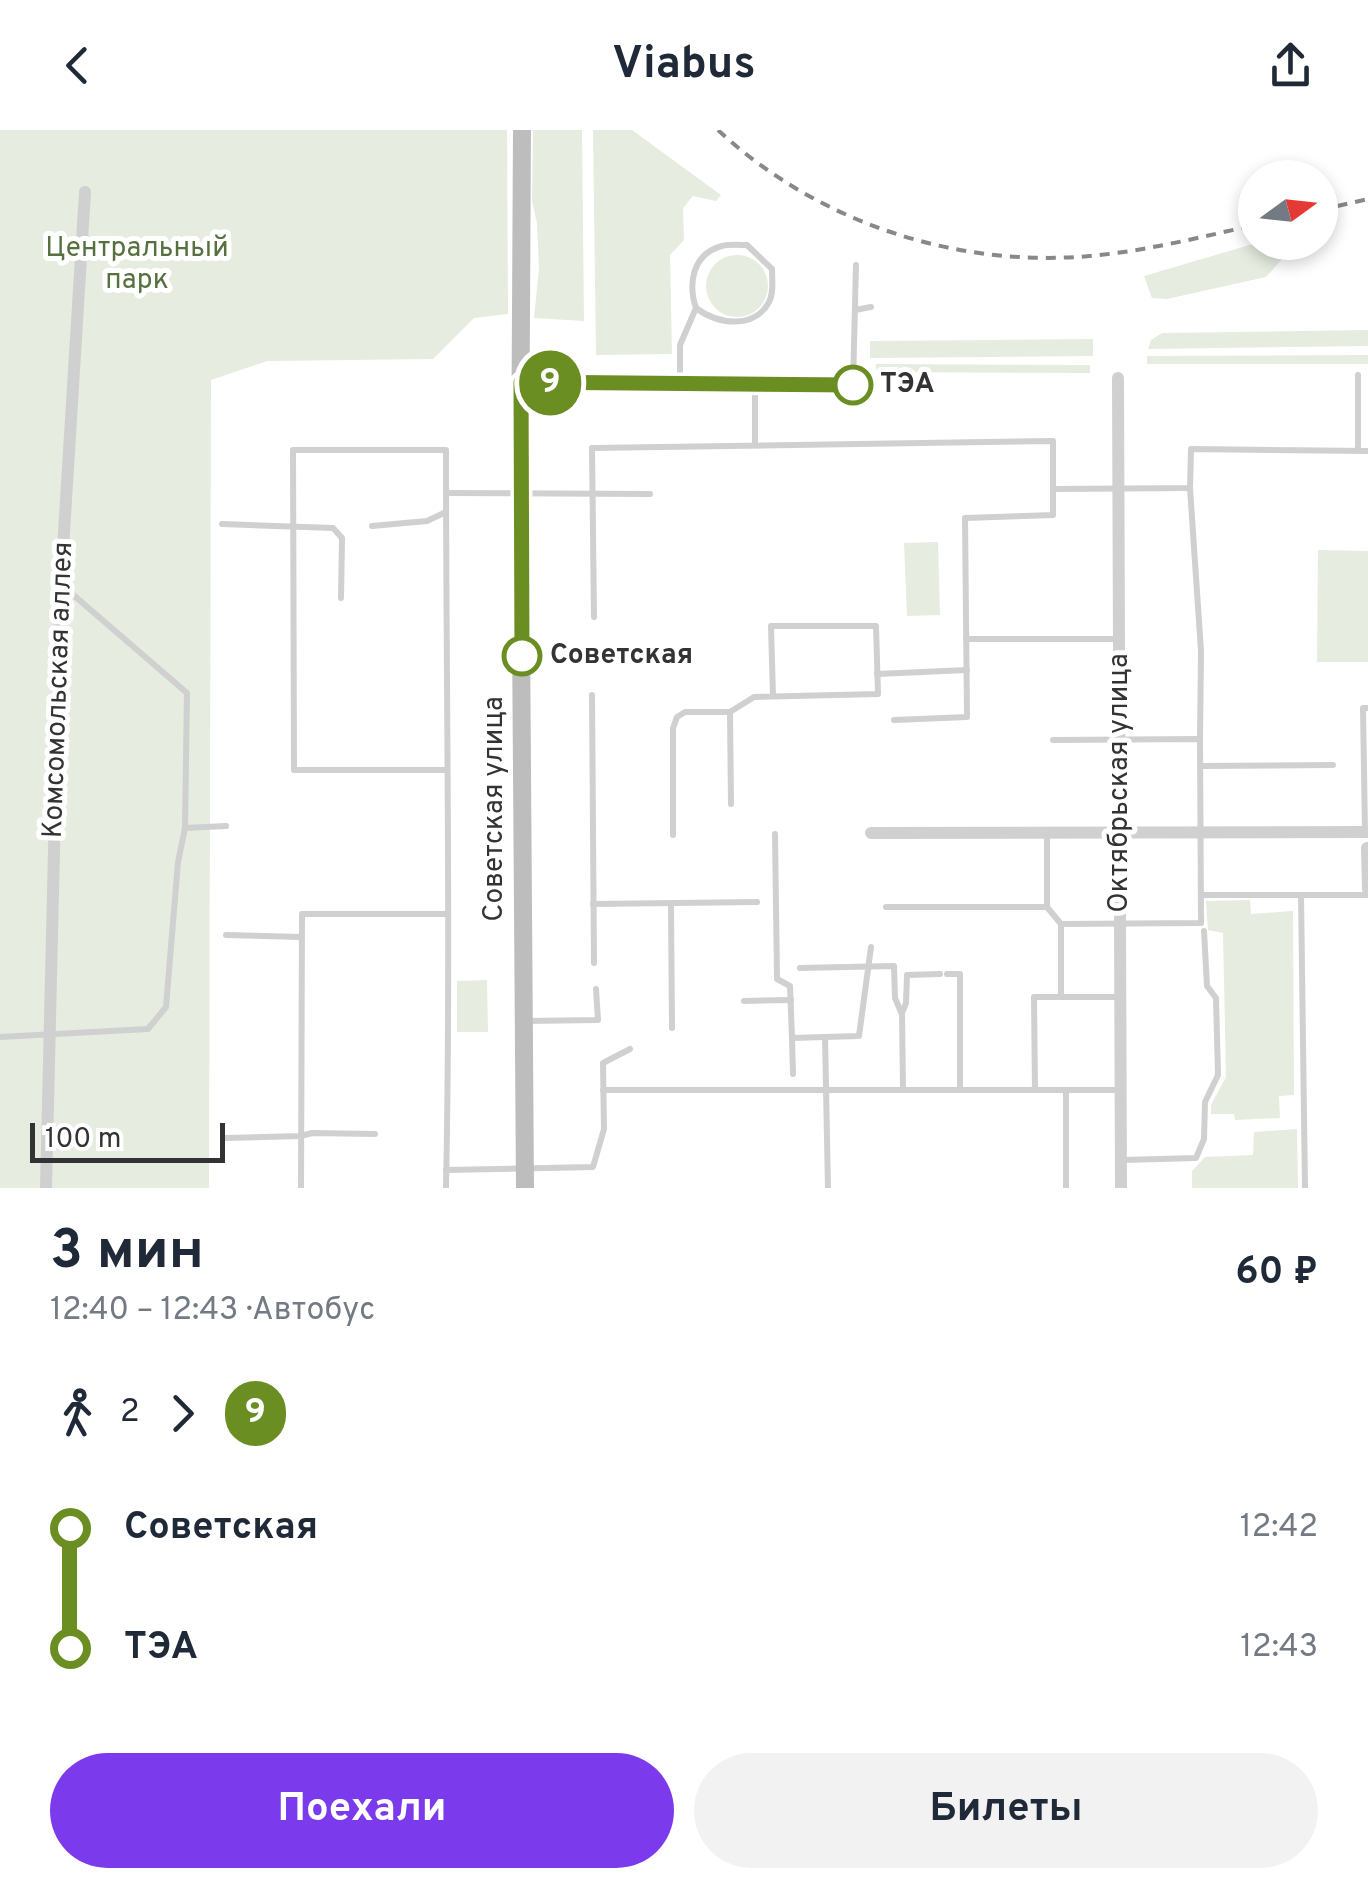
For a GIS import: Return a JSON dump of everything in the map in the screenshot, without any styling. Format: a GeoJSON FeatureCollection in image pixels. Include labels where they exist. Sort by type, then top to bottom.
{"type":"FeatureCollection","features":[{"type":"Feature","properties":{"kind":"main road","name":"Советская улица"},"geometry":{"type":"LineString","coordinates":[[522,130],[524,1188]]}},
{"type":"Feature","properties":{"kind":"street","name":"Комсомольская аллея"},"geometry":{"type":"LineString","coordinates":[[46,1188],[61,584],[85,192]]}},
{"type":"Feature","properties":{"kind":"street","name":"Октябрьская улица"},"geometry":{"type":"LineString","coordinates":[[1118,378],[1121,1188]]}},
{"type":"Feature","properties":{"kind":"street"},"geometry":{"type":"LineString","coordinates":[[871,833],[1366,832]]}},
{"type":"Feature","properties":{"kind":"street"},"geometry":{"type":"LineString","coordinates":[[1367,848],[1368,892]]}},
{"type":"Feature","properties":{"kind":"lane"},"geometry":{"type":"LineString","coordinates":[[680,386],[680,345],[696,308],[691,293],[695,267],[706,254],[722,246],[748,245],[772,269],[772,298],[762,312],[744,321],[712,321],[696,308]]}},
{"type":"Feature","properties":{"kind":"lane"},"geometry":{"type":"LineString","coordinates":[[853,385],[856,265]]}},
{"type":"Feature","properties":{"kind":"lane"},"geometry":{"type":"LineString","coordinates":[[855,310],[871,307]]}},
{"type":"Feature","properties":{"kind":"lane"},"geometry":{"type":"LineString","coordinates":[[1358,375],[1358,451]]}},
{"type":"Feature","properties":{"kind":"lane"},"geometry":{"type":"LineString","coordinates":[[755,385],[755,446]]}},
{"type":"Feature","properties":{"kind":"lane"},"geometry":{"type":"LineString","coordinates":[[594,617],[592,448],[1053,441],[1053,515],[965,518],[968,717],[894,720]]}},
{"type":"Feature","properties":{"kind":"lane"},"geometry":{"type":"LineString","coordinates":[[1061,924],[1201,923],[1200,650],[1190,488],[1192,449],[1368,451]]}},
{"type":"Feature","properties":{"kind":"lane"},"geometry":{"type":"LineString","coordinates":[[446,770],[294,770],[293,450],[446,450],[446,493],[446,512],[446,770],[446,1188]]}},
{"type":"Feature","properties":{"kind":"lane"},"geometry":{"type":"LineString","coordinates":[[1053,490],[1190,488]]}},
{"type":"Feature","properties":{"kind":"lane"},"geometry":{"type":"LineString","coordinates":[[446,493],[650,494]]}},
{"type":"Feature","properties":{"kind":"lane"},"geometry":{"type":"LineString","coordinates":[[372,526],[426,522],[446,512]]}},
{"type":"Feature","properties":{"kind":"lane"},"geometry":{"type":"LineString","coordinates":[[222,524],[333,528],[342,538],[341,598]]}},
{"type":"Feature","properties":{"kind":"lane"},"geometry":{"type":"LineString","coordinates":[[0,1037],[148,1029],[166,1007],[178,862],[185,828],[187,693],[61,584]]}},
{"type":"Feature","properties":{"kind":"lane"},"geometry":{"type":"LineString","coordinates":[[674,835],[673,728],[677,716],[685,712],[730,712],[754,697],[878,694],[876,626],[772,626],[773,696]]}},
{"type":"Feature","properties":{"kind":"lane"},"geometry":{"type":"LineString","coordinates":[[966,640],[1119,640]]}},
{"type":"Feature","properties":{"kind":"lane"},"geometry":{"type":"LineString","coordinates":[[877,674],[967,670]]}},
{"type":"Feature","properties":{"kind":"lane"},"geometry":{"type":"LineString","coordinates":[[592,695],[594,963]]}},
{"type":"Feature","properties":{"kind":"lane"},"geometry":{"type":"LineString","coordinates":[[1366,832],[1363,727],[1364,708],[1368,708]]}},
{"type":"Feature","properties":{"kind":"lane"},"geometry":{"type":"LineString","coordinates":[[730,712],[731,804]]}},
{"type":"Feature","properties":{"kind":"lane"},"geometry":{"type":"LineString","coordinates":[[1053,740],[1200,739]]}},
{"type":"Feature","properties":{"kind":"lane"},"geometry":{"type":"LineString","coordinates":[[1200,766],[1333,766]]}},
{"type":"Feature","properties":{"kind":"lane"},"geometry":{"type":"LineString","coordinates":[[185,828],[226,826]]}},
{"type":"Feature","properties":{"kind":"lane"},"geometry":{"type":"LineString","coordinates":[[1046,831],[1047,907],[1061,924],[1060,997]]}},
{"type":"Feature","properties":{"kind":"lane"},"geometry":{"type":"LineString","coordinates":[[775,834],[777,979],[790,986],[793,1074]]}},
{"type":"Feature","properties":{"kind":"lane"},"geometry":{"type":"LineString","coordinates":[[1201,896],[1368,892]]}},
{"type":"Feature","properties":{"kind":"lane"},"geometry":{"type":"LineString","coordinates":[[1301,896],[1305,1188]]}},
{"type":"Feature","properties":{"kind":"lane"},"geometry":{"type":"LineString","coordinates":[[593,904],[757,902]]}},
{"type":"Feature","properties":{"kind":"lane"},"geometry":{"type":"LineString","coordinates":[[671,904],[672,1028]]}},
{"type":"Feature","properties":{"kind":"lane"},"geometry":{"type":"LineString","coordinates":[[886,907],[1047,907]]}},
{"type":"Feature","properties":{"kind":"lane"},"geometry":{"type":"LineString","coordinates":[[301,1188],[302,914],[446,914]]}},
{"type":"Feature","properties":{"kind":"lane"},"geometry":{"type":"LineString","coordinates":[[1120,1160],[1196,1158],[1204,1139],[1206,1102],[1218,1075],[1216,998],[1207,986],[1204,931]]}},
{"type":"Feature","properties":{"kind":"lane"},"geometry":{"type":"LineString","coordinates":[[226,935],[302,936]]}},
{"type":"Feature","properties":{"kind":"lane"},"geometry":{"type":"LineString","coordinates":[[792,1038],[859,1036],[871,946]]}},
{"type":"Feature","properties":{"kind":"lane"},"geometry":{"type":"LineString","coordinates":[[800,968],[894,966],[895,998],[902,1013]]}},
{"type":"Feature","properties":{"kind":"lane"},"geometry":{"type":"LineString","coordinates":[[904,1089],[902,1013],[907,975],[960,974],[960,1090]]}},
{"type":"Feature","properties":{"kind":"lane"},"geometry":{"type":"LineString","coordinates":[[524,1021],[598,1020],[596,989]]}},
{"type":"Feature","properties":{"kind":"lane"},"geometry":{"type":"LineString","coordinates":[[1035,1090],[1034,998],[1120,998]]}},
{"type":"Feature","properties":{"kind":"lane"},"geometry":{"type":"LineString","coordinates":[[744,1002],[791,1000]]}},
{"type":"Feature","properties":{"kind":"lane"},"geometry":{"type":"LineString","coordinates":[[824,1037],[828,1188]]}},
{"type":"Feature","properties":{"kind":"lane"},"geometry":{"type":"LineString","coordinates":[[446,1170],[593,1167],[604,1129],[603,1063],[630,1050]]}},
{"type":"Feature","properties":{"kind":"lane"},"geometry":{"type":"LineString","coordinates":[[604,1090],[1120,1090]]}},
{"type":"Feature","properties":{"kind":"lane"},"geometry":{"type":"LineString","coordinates":[[1066,1090],[1066,1188]]}},
{"type":"Feature","properties":{"kind":"lane"},"geometry":{"type":"LineString","coordinates":[[224,1138],[375,1134]]}},
{"type":"Feature","properties":{"kind":"green space","name":"Центральный парк"},"geometry":{"type":"Polygon","coordinates":[[[0,130],[507,130],[508,314],[474,318],[433,359],[267,361],[211,380],[209,1188],[0,1188],[0,130]]]}},
{"type":"Feature","properties":{"kind":"green space"},"geometry":{"type":"Polygon","coordinates":[[[533,130],[582,130],[584,321],[534,318],[539,268],[532,201],[533,130]]]}},
{"type":"Feature","properties":{"kind":"green space"},"geometry":{"type":"Polygon","coordinates":[[[593,130],[632,130],[721,195],[716,201],[693,196],[683,208],[684,240],[670,255],[672,354],[596,355],[593,130]]]}},
{"type":"Feature","properties":{"kind":"green space"},"geometry":{"type":"Polygon","coordinates":[[[1238,248],[1238,260],[1281,260],[1266,277],[1167,299],[1152,298],[1144,276],[1238,248]]]}},
{"type":"Feature","properties":{"kind":"green space"},"geometry":{"type":"Polygon","coordinates":[[[737,255],[759,264],[768,286],[759,308],[737,317],[715,308],[706,286],[715,264],[737,255]]]}},
{"type":"Feature","properties":{"kind":"green space"},"geometry":{"type":"Polygon","coordinates":[[[1368,330],[1368,346],[1148,349],[1151,340],[1162,333],[1368,330]]]}},
{"type":"Feature","properties":{"kind":"green space"},"geometry":{"type":"Polygon","coordinates":[[[1093,339],[1093,356],[870,358],[870,341],[1093,339]]]}},
{"type":"Feature","properties":{"kind":"green space"},"geometry":{"type":"Polygon","coordinates":[[[1368,355],[1368,364],[1147,364],[1147,356],[1368,355]]]}},
{"type":"Feature","properties":{"kind":"green space"},"geometry":{"type":"Polygon","coordinates":[[[876,364],[1090,365],[1090,373],[876,372],[876,364]]]}},
{"type":"Feature","properties":{"kind":"green space"},"geometry":{"type":"Polygon","coordinates":[[[938,542],[940,615],[907,616],[904,543],[938,542]]]}},
{"type":"Feature","properties":{"kind":"green space"},"geometry":{"type":"Polygon","coordinates":[[[1318,550],[1368,551],[1368,662],[1317,662],[1318,550]]]}},
{"type":"Feature","properties":{"kind":"green space"},"geometry":{"type":"Polygon","coordinates":[[[1250,900],[1251,914],[1293,911],[1294,1095],[1279,1096],[1280,1118],[1235,1120],[1234,1114],[1211,1114],[1211,1105],[1226,1077],[1223,933],[1208,930],[1206,901],[1250,900]]]}},
{"type":"Feature","properties":{"kind":"green space"},"geometry":{"type":"Polygon","coordinates":[[[487,980],[488,1032],[457,1032],[457,981],[487,980]]]}},
{"type":"Feature","properties":{"kind":"green space"},"geometry":{"type":"Polygon","coordinates":[[[1297,1129],[1298,1188],[1192,1188],[1192,1171],[1205,1157],[1253,1155],[1254,1132],[1297,1129]]]}},
{"type":"Feature","properties":{"kind":"railway"},"geometry":{"type":"LineString","coordinates":[[718,130],[799,190],[891,232],[939,246],[1039,258],[1090,256],[1238,229]]}},
{"type":"Feature","properties":{"kind":"railway"},"geometry":{"type":"LineString","coordinates":[[1338,206],[1368,199]]}},
{"type":"Feature","properties":{"kind":"bus line","name":"9"},"geometry":{"type":"LineString","coordinates":[[522,656],[521,382],[853,385]]}},
{"type":"Feature","properties":{"kind":"place","name":"ТЭА"},"geometry":{"type":"Point","coordinates":[853,385]}},
{"type":"Feature","properties":{"kind":"place","name":"Советская"},"geometry":{"type":"Point","coordinates":[522,656]}}]}
